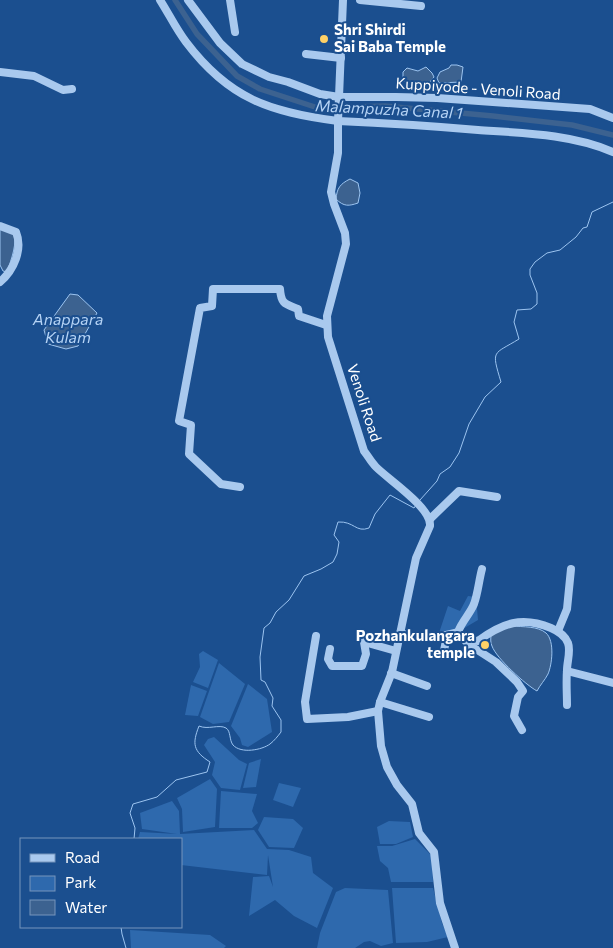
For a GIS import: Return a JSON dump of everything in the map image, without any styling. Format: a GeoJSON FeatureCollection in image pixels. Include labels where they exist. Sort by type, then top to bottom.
{"type":"FeatureCollection","features":[{"type":"Feature","properties":{"kind":"street"},"geometry":{"type":"LineString","coordinates":[[160,0],[186,42],[206,65],[230,87],[252,100],[275,110],[309,117],[551,136],[593,143],[613,152]]}},
{"type":"Feature","properties":{"kind":"street","name":"Kuppiyode - Venoli Road"},"geometry":{"type":"LineString","coordinates":[[188,0],[220,43],[242,64],[269,77],[320,94],[339,98],[437,98],[590,109],[613,118]]}},
{"type":"Feature","properties":{"kind":"street"},"geometry":{"type":"LineString","coordinates":[[230,0],[236,32]]}},
{"type":"Feature","properties":{"kind":"street","name":"Venoli Road"},"geometry":{"type":"LineString","coordinates":[[343,0],[338,153],[332,192],[334,204],[345,233],[346,244],[334,286],[326,325],[330,344],[364,451],[374,465],[421,506],[430,518]]}},
{"type":"Feature","properties":{"kind":"street"},"geometry":{"type":"LineString","coordinates":[[360,0],[422,6]]}},
{"type":"Feature","properties":{"kind":"street"},"geometry":{"type":"LineString","coordinates":[[306,54],[341,58]]}},
{"type":"Feature","properties":{"kind":"street"},"geometry":{"type":"LineString","coordinates":[[0,72],[34,76],[63,90],[72,89]]}},
{"type":"Feature","properties":{"kind":"street"},"geometry":{"type":"LineString","coordinates":[[0,226],[16,232],[20,242],[16,258],[0,282]]}},
{"type":"Feature","properties":{"kind":"street"},"geometry":{"type":"LineString","coordinates":[[240,487],[221,484],[189,454],[191,425],[179,421],[200,308],[212,306],[214,289],[280,289],[281,299],[284,303],[298,309],[299,316],[326,325]]}},
{"type":"Feature","properties":{"kind":"street"},"geometry":{"type":"LineString","coordinates":[[455,948],[454,940],[440,903],[434,852],[419,833],[412,804],[397,785],[387,766],[381,746],[378,711],[391,673],[416,558],[430,526],[430,518],[459,491],[497,497]]}},
{"type":"Feature","properties":{"kind":"street"},"geometry":{"type":"LineString","coordinates":[[458,632],[474,603],[482,569]]}},
{"type":"Feature","properties":{"kind":"street"},"geometry":{"type":"LineString","coordinates":[[558,631],[568,604],[571,569]]}},
{"type":"Feature","properties":{"kind":"street"},"geometry":{"type":"LineString","coordinates":[[477,645],[493,630],[512,623],[527,621],[558,631],[568,643],[567,706]]}},
{"type":"Feature","properties":{"kind":"street"},"geometry":{"type":"LineString","coordinates":[[400,633],[418,638],[429,638],[458,632]]}},
{"type":"Feature","properties":{"kind":"street"},"geometry":{"type":"LineString","coordinates":[[458,632],[468,644],[477,645],[518,682],[523,690],[518,697],[514,716],[522,730]]}},
{"type":"Feature","properties":{"kind":"street"},"geometry":{"type":"LineString","coordinates":[[443,656],[447,635]]}},
{"type":"Feature","properties":{"kind":"street"},"geometry":{"type":"LineString","coordinates":[[316,636],[305,702],[308,718],[348,717],[378,711]]}},
{"type":"Feature","properties":{"kind":"street"},"geometry":{"type":"LineString","coordinates":[[330,649],[328,659],[332,666],[362,666],[366,654],[364,642],[396,651]]}},
{"type":"Feature","properties":{"kind":"street"},"geometry":{"type":"LineString","coordinates":[[567,671],[613,683]]}},
{"type":"Feature","properties":{"kind":"street"},"geometry":{"type":"LineString","coordinates":[[391,673],[426,686]]}},
{"type":"Feature","properties":{"kind":"street"},"geometry":{"type":"LineString","coordinates":[[380,702],[429,716]]}},
{"type":"Feature","properties":{"kind":"green space"},"geometry":{"type":"Polygon","coordinates":[[[468,596],[476,597],[478,620],[461,630],[439,633],[448,606],[460,611],[468,596]]]}},
{"type":"Feature","properties":{"kind":"green space"},"geometry":{"type":"Polygon","coordinates":[[[203,651],[218,660],[208,688],[193,682],[200,667],[199,654],[203,651]]]}},
{"type":"Feature","properties":{"kind":"green space"},"geometry":{"type":"Polygon","coordinates":[[[219,663],[245,684],[229,722],[213,724],[200,717],[219,663]]]}},
{"type":"Feature","properties":{"kind":"green space"},"geometry":{"type":"Polygon","coordinates":[[[248,684],[267,699],[272,732],[248,747],[242,745],[240,738],[231,726],[248,684]]]}},
{"type":"Feature","properties":{"kind":"green space"},"geometry":{"type":"Polygon","coordinates":[[[191,685],[207,691],[198,716],[185,715],[191,685]]]}},
{"type":"Feature","properties":{"kind":"green space"},"geometry":{"type":"Polygon","coordinates":[[[214,737],[239,760],[247,764],[240,790],[221,788],[212,775],[215,762],[204,745],[208,739],[214,737]]]}},
{"type":"Feature","properties":{"kind":"green space"},"geometry":{"type":"Polygon","coordinates":[[[261,759],[256,787],[243,788],[249,763],[261,759]]]}},
{"type":"Feature","properties":{"kind":"green space"},"geometry":{"type":"Polygon","coordinates":[[[210,779],[217,789],[215,827],[183,832],[182,809],[177,798],[210,779]]]}},
{"type":"Feature","properties":{"kind":"green space"},"geometry":{"type":"Polygon","coordinates":[[[279,783],[301,788],[293,807],[273,800],[279,783]]]}},
{"type":"Feature","properties":{"kind":"green space"},"geometry":{"type":"Polygon","coordinates":[[[221,791],[257,794],[252,811],[258,823],[252,828],[219,828],[221,791]]]}},
{"type":"Feature","properties":{"kind":"green space"},"geometry":{"type":"Polygon","coordinates":[[[172,801],[179,811],[180,834],[254,830],[267,849],[289,850],[311,857],[313,873],[333,888],[317,928],[294,916],[275,900],[249,916],[253,877],[269,876],[273,887],[268,855],[267,875],[182,865],[182,838],[138,838],[140,832],[177,834],[142,829],[140,813],[172,801]]]}},
{"type":"Feature","properties":{"kind":"green space"},"geometry":{"type":"Polygon","coordinates":[[[264,817],[293,819],[303,828],[294,848],[269,847],[258,830],[264,817]]]}},
{"type":"Feature","properties":{"kind":"green space"},"geometry":{"type":"Polygon","coordinates":[[[389,821],[410,822],[413,837],[396,844],[380,844],[377,827],[389,821]]]}},
{"type":"Feature","properties":{"kind":"green space"},"geometry":{"type":"Polygon","coordinates":[[[415,839],[432,856],[433,882],[391,882],[388,868],[380,861],[377,846],[392,846],[415,839]]]}},
{"type":"Feature","properties":{"kind":"green space"},"geometry":{"type":"Polygon","coordinates":[[[345,888],[388,890],[393,943],[381,946],[370,941],[364,942],[355,948],[317,948],[320,933],[336,892],[345,888]]]}},
{"type":"Feature","properties":{"kind":"green space"},"geometry":{"type":"Polygon","coordinates":[[[392,888],[433,888],[442,923],[448,937],[427,942],[396,943],[392,888]]]}},
{"type":"Feature","properties":{"kind":"green space"},"geometry":{"type":"Polygon","coordinates":[[[130,930],[210,935],[226,946],[224,948],[131,948],[130,930]]]}},
{"type":"Feature","properties":{"kind":"water"},"geometry":{"type":"Polygon","coordinates":[[[451,65],[463,67],[461,82],[439,83],[437,78],[440,72],[451,65]]]}},
{"type":"Feature","properties":{"kind":"water"},"geometry":{"type":"Polygon","coordinates":[[[426,67],[434,77],[429,83],[403,81],[403,72],[407,68],[418,71],[426,67]]]}},
{"type":"Feature","properties":{"kind":"water"},"geometry":{"type":"Polygon","coordinates":[[[350,179],[358,183],[360,193],[358,203],[347,205],[336,199],[336,195],[338,189],[350,179]]]}},
{"type":"Feature","properties":{"kind":"water"},"geometry":{"type":"Polygon","coordinates":[[[0,229],[14,230],[15,235],[12,256],[7,272],[3,271],[0,265],[0,229]]]}},
{"type":"Feature","properties":{"kind":"water","name":"Anappara Kulam"},"geometry":{"type":"Polygon","coordinates":[[[70,294],[78,295],[97,313],[78,346],[66,349],[48,344],[44,330],[70,294]]]}},
{"type":"Feature","properties":{"kind":"water"},"geometry":{"type":"Polygon","coordinates":[[[512,626],[539,629],[546,633],[551,642],[551,665],[548,674],[537,691],[505,664],[491,645],[491,634],[512,626]]]}},
{"type":"Feature","properties":{"kind":"waterway","name":"Malampuzha Canal 1"},"geometry":{"type":"LineString","coordinates":[[175,0],[197,34],[237,76],[260,89],[318,108],[385,106],[572,125],[613,135]]}},
{"type":"Feature","properties":{"kind":"waterway"},"geometry":{"type":"LineString","coordinates":[[420,500],[437,481],[440,474],[450,467],[459,453],[469,424],[485,397],[501,382],[496,364],[496,354],[519,339],[514,322],[517,310],[531,309],[537,304],[537,293],[530,275],[530,269],[535,262],[547,253],[560,250],[576,237],[583,228],[587,227],[592,212],[613,202]]}},
{"type":"Feature","properties":{"kind":"waterway"},"geometry":{"type":"LineString","coordinates":[[134,838],[135,828],[130,813],[133,804],[157,797],[176,780],[207,772],[210,762],[197,751],[195,742],[199,726],[226,728],[229,731],[233,745],[246,750],[266,746],[281,732],[281,720],[272,706],[273,698],[265,682],[261,680],[260,657],[264,628],[270,623],[276,612],[289,600],[304,576],[333,562],[337,554],[339,542],[334,535],[338,522],[348,523],[361,529],[369,528],[375,514],[390,495],[414,508],[416,505]]}},
{"type":"Feature","properties":{"kind":"waterway"},"geometry":{"type":"LineString","coordinates":[[121,928],[126,948]]}},
{"type":"Feature","properties":{"kind":"place","name":"Shri Shirdi Sai Baba Temple"},"geometry":{"type":"Point","coordinates":[324,39]}},
{"type":"Feature","properties":{"kind":"place","name":"Pozhankulangara temple"},"geometry":{"type":"Point","coordinates":[485,645]}}]}
